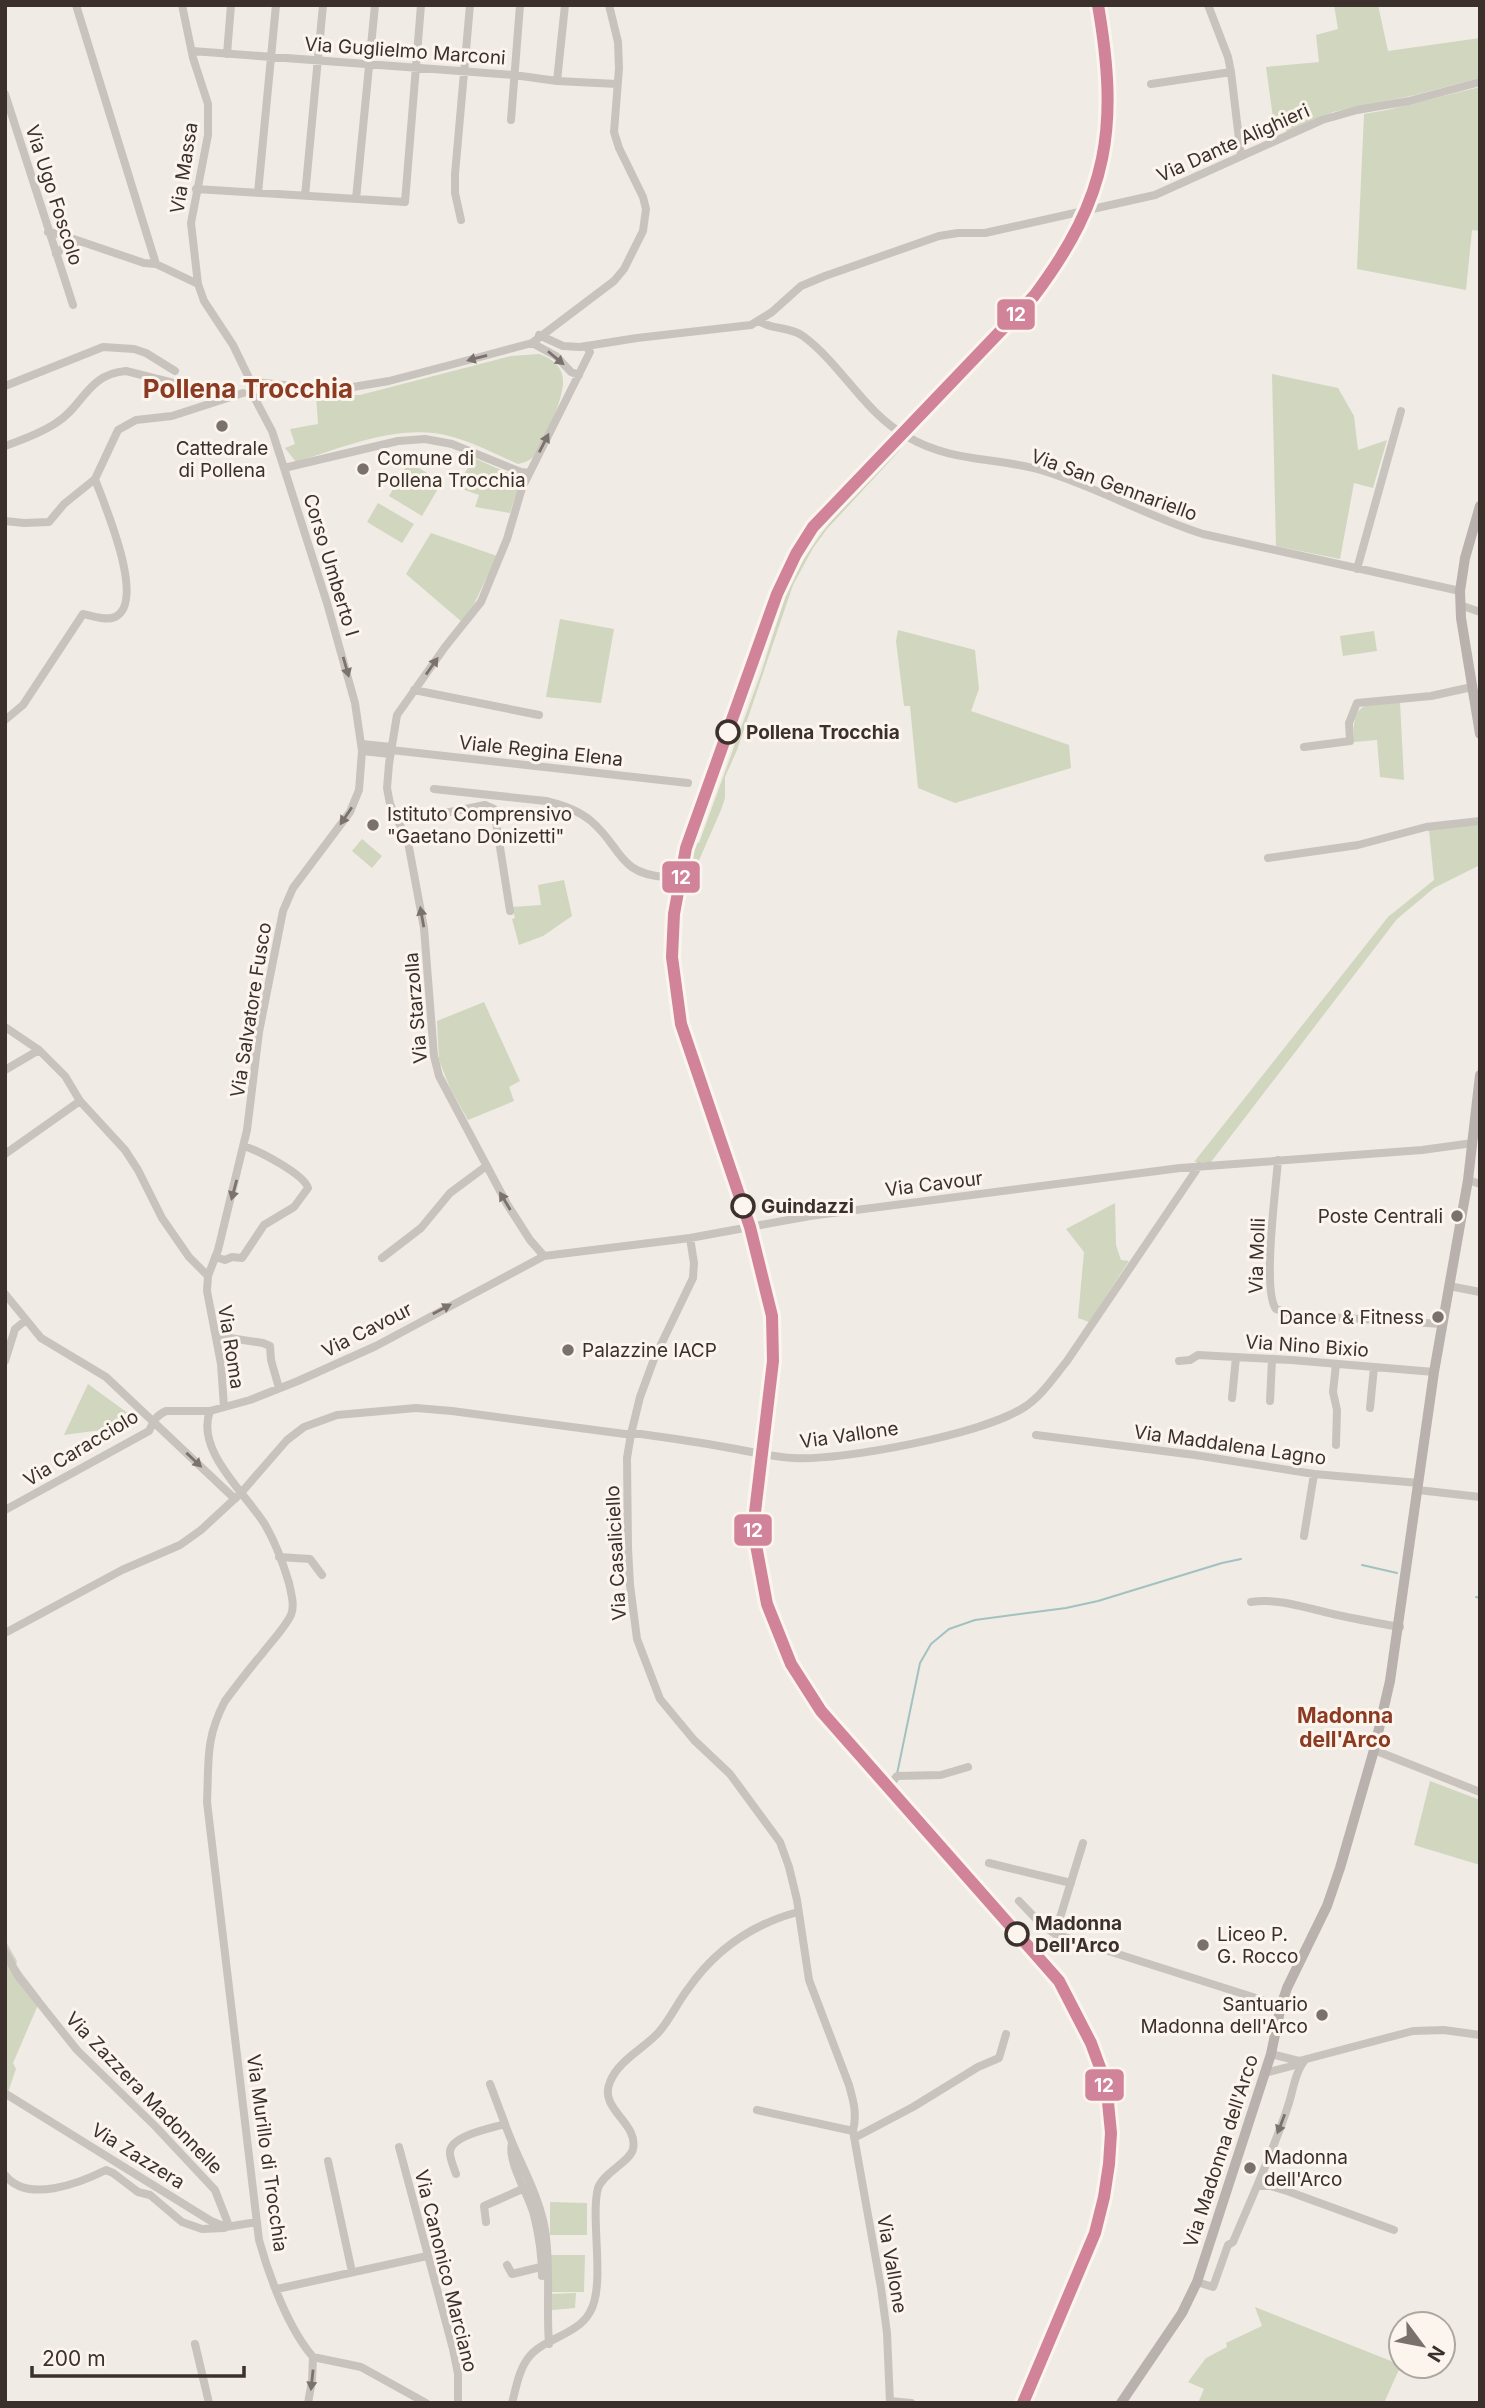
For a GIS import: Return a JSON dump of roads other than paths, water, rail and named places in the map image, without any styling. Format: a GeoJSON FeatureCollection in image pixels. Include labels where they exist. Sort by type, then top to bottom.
{"type":"FeatureCollection","features":[{"type":"Feature","properties":{"kind":"main road"},"geometry":{"type":"LineString","coordinates":[[1480,506],[1465,558],[1460,591],[1480,734]]}},
{"type":"Feature","properties":{"kind":"main road","name":"Via Madonna dell'Arco"},"geometry":{"type":"LineString","coordinates":[[1121,2403],[1182,2313],[1196,2282],[1271,2054],[1287,1988],[1327,1906],[1374,1750],[1399,1627],[1434,1372],[1468,1180],[1480,1075]]}},
{"type":"Feature","properties":{"kind":"street"},"geometry":{"type":"LineString","coordinates":[[76,5],[156,264]]}},
{"type":"Feature","properties":{"kind":"street","name":"Via Massa"},"geometry":{"type":"LineString","coordinates":[[182,5],[208,104],[208,135],[191,223],[198,284],[204,301],[233,345],[244,368],[248,387]]}},
{"type":"Feature","properties":{"kind":"street"},"geometry":{"type":"LineString","coordinates":[[227,54],[230,5]]}},
{"type":"Feature","properties":{"kind":"street"},"geometry":{"type":"LineString","coordinates":[[258,193],[276,5]]}},
{"type":"Feature","properties":{"kind":"street"},"geometry":{"type":"LineString","coordinates":[[305,196],[323,5]]}},
{"type":"Feature","properties":{"kind":"street"},"geometry":{"type":"LineString","coordinates":[[356,199],[375,5]]}},
{"type":"Feature","properties":{"kind":"street"},"geometry":{"type":"LineString","coordinates":[[196,189],[405,202],[421,5]]}},
{"type":"Feature","properties":{"kind":"street"},"geometry":{"type":"LineString","coordinates":[[461,220],[455,193],[470,5]]}},
{"type":"Feature","properties":{"kind":"street"},"geometry":{"type":"LineString","coordinates":[[511,120],[520,5]]}},
{"type":"Feature","properties":{"kind":"street"},"geometry":{"type":"LineString","coordinates":[[557,81],[565,5]]}},
{"type":"Feature","properties":{"kind":"street"},"geometry":{"type":"LineString","coordinates":[[5,521],[49,522],[64,504],[95,479],[118,430],[136,420],[173,416],[248,387],[335,390],[389,381],[532,342],[614,281],[624,269],[645,222],[643,197],[614,132],[619,68],[618,42],[609,5]]}},
{"type":"Feature","properties":{"kind":"street"},"geometry":{"type":"LineString","coordinates":[[1208,5],[1228,57],[1241,156]]}},
{"type":"Feature","properties":{"kind":"street","name":"Via Guglielmo Marconi"},"geometry":{"type":"LineString","coordinates":[[192,51],[617,84]]}},
{"type":"Feature","properties":{"kind":"street"},"geometry":{"type":"LineString","coordinates":[[1152,84],[1231,72]]}},
{"type":"Feature","properties":{"kind":"street","name":"Via Dante Alighieri"},"geometry":{"type":"LineString","coordinates":[[540,335],[567,347],[588,349],[602,343],[751,325],[772,312],[801,286],[909,245],[958,233],[985,233],[1155,195],[1322,120],[1480,82]]}},
{"type":"Feature","properties":{"kind":"street","name":"Via Ugo Foscolo"},"geometry":{"type":"LineString","coordinates":[[5,94],[73,305]]}},
{"type":"Feature","properties":{"kind":"street"},"geometry":{"type":"LineString","coordinates":[[48,232],[144,263],[156,264],[198,284]]}},
{"type":"Feature","properties":{"kind":"street"},"geometry":{"type":"LineString","coordinates":[[56,254],[62,248],[81,242]]}},
{"type":"Feature","properties":{"kind":"street"},"geometry":{"type":"LineString","coordinates":[[556,342],[557,328],[561,321]]}},
{"type":"Feature","properties":{"kind":"street","name":"Via San Gennariello"},"geometry":{"type":"LineString","coordinates":[[759,321],[769,326],[794,330],[804,337],[838,369],[867,406],[903,435],[930,448],[949,455],[1045,472],[1203,534],[1460,591]]}},
{"type":"Feature","properties":{"kind":"street"},"geometry":{"type":"LineString","coordinates":[[532,342],[556,356],[571,372],[579,375]]}},
{"type":"Feature","properties":{"kind":"street"},"geometry":{"type":"LineString","coordinates":[[5,386],[103,347],[134,349],[146,353],[175,371]]}},
{"type":"Feature","properties":{"kind":"street","name":"Via Starzolla"},"geometry":{"type":"LineString","coordinates":[[544,1256],[521,1227],[485,1167],[436,1066],[424,928],[408,842],[390,804],[387,788],[397,715],[481,602],[522,488],[579,375],[588,349]]}},
{"type":"Feature","properties":{"kind":"street"},"geometry":{"type":"LineString","coordinates":[[5,446],[58,423],[92,386],[113,372],[126,371],[230,396]]}},
{"type":"Feature","properties":{"kind":"street","name":"Corso Umberto I"},"geometry":{"type":"LineString","coordinates":[[248,387],[272,431],[284,468],[350,682],[362,747]]}},
{"type":"Feature","properties":{"kind":"street"},"geometry":{"type":"LineString","coordinates":[[1357,569],[1401,411]]}},
{"type":"Feature","properties":{"kind":"street"},"geometry":{"type":"LineString","coordinates":[[284,468],[398,441],[425,439],[452,444],[521,472],[530,473]]}},
{"type":"Feature","properties":{"kind":"street"},"geometry":{"type":"LineString","coordinates":[[5,720],[23,705],[83,614],[108,619],[118,616],[124,608],[128,594],[127,577],[111,520],[95,479]]}},
{"type":"Feature","properties":{"kind":"street"},"geometry":{"type":"LineString","coordinates":[[1460,605],[1480,612]]}},
{"type":"Feature","properties":{"kind":"street"},"geometry":{"type":"LineString","coordinates":[[1304,747],[1350,741],[1349,723],[1357,703],[1431,696],[1472,687]]}},
{"type":"Feature","properties":{"kind":"street"},"geometry":{"type":"LineString","coordinates":[[414,691],[539,715]]}},
{"type":"Feature","properties":{"kind":"street","name":"Viale Regina Elena"},"geometry":{"type":"LineString","coordinates":[[362,747],[688,783]]}},
{"type":"Feature","properties":{"kind":"street","name":"Via Salvatore Fusco"},"geometry":{"type":"LineString","coordinates":[[207,1291],[208,1276],[244,1146],[259,1032],[283,911],[293,888],[350,812],[359,790],[362,747]]}},
{"type":"Feature","properties":{"kind":"street"},"geometry":{"type":"LineString","coordinates":[[434,789],[547,801],[579,812],[600,831],[628,866],[649,876],[666,877]]}},
{"type":"Feature","properties":{"kind":"street"},"geometry":{"type":"LineString","coordinates":[[485,805],[487,794]]}},
{"type":"Feature","properties":{"kind":"street"},"geometry":{"type":"LineString","coordinates":[[396,815],[435,816],[485,805],[494,809],[510,911]]}},
{"type":"Feature","properties":{"kind":"street"},"geometry":{"type":"LineString","coordinates":[[1268,859],[1358,845],[1426,827],[1480,821]]}},
{"type":"Feature","properties":{"kind":"street"},"geometry":{"type":"LineString","coordinates":[[5,1027],[40,1050],[65,1076],[80,1101],[125,1150],[162,1218],[188,1257],[208,1276]]}},
{"type":"Feature","properties":{"kind":"street"},"geometry":{"type":"LineString","coordinates":[[5,1070],[40,1050]]}},
{"type":"Feature","properties":{"kind":"street"},"geometry":{"type":"LineString","coordinates":[[5,1154],[80,1101]]}},
{"type":"Feature","properties":{"kind":"street","name":"Via Cavour"},"geometry":{"type":"LineString","coordinates":[[210,1412],[279,1388],[376,1346],[544,1256],[690,1238],[810,1216],[1199,1166],[1422,1150],[1473,1143]]}},
{"type":"Feature","properties":{"kind":"street"},"geometry":{"type":"LineString","coordinates":[[215,1257],[225,1261],[232,1257],[242,1258],[264,1225],[295,1207],[308,1188],[307,1183],[299,1177],[262,1153],[244,1146]]}},
{"type":"Feature","properties":{"kind":"street","name":"Via Molli"},"geometry":{"type":"LineString","coordinates":[[1278,1160],[1270,1274],[1270,1297],[1276,1309],[1294,1315],[1442,1324]]}},
{"type":"Feature","properties":{"kind":"street","name":"Via Vallone"},"geometry":{"type":"LineString","coordinates":[[5,1633],[122,1570],[180,1545],[238,1496],[288,1440],[304,1427],[337,1415],[416,1408],[693,1441],[772,1456],[811,1458],[845,1455],[940,1437],[1012,1414],[1042,1392],[1066,1362],[1199,1166]]}},
{"type":"Feature","properties":{"kind":"street"},"geometry":{"type":"LineString","coordinates":[[382,1258],[421,1228],[450,1193],[485,1167]]}},
{"type":"Feature","properties":{"kind":"street"},"geometry":{"type":"LineString","coordinates":[[1468,1180],[1480,1184]]}},
{"type":"Feature","properties":{"kind":"street","name":"Via Casaliciello"},"geometry":{"type":"LineString","coordinates":[[690,1238],[693,1278],[654,1359],[640,1397],[627,1458],[632,1612],[642,1655],[660,1699],[694,1740],[730,1774],[780,1842],[789,1867],[809,1980],[854,2103],[857,2122],[855,2134]]}},
{"type":"Feature","properties":{"kind":"street"},"geometry":{"type":"LineString","coordinates":[[1449,1286],[1480,1292]]}},
{"type":"Feature","properties":{"kind":"street","name":"Via Roma"},"geometry":{"type":"LineString","coordinates":[[207,1291],[217,1336],[224,1407]]}},
{"type":"Feature","properties":{"kind":"street"},"geometry":{"type":"LineString","coordinates":[[5,1294],[46,1342],[106,1377],[153,1423],[238,1496]]}},
{"type":"Feature","properties":{"kind":"street"},"geometry":{"type":"LineString","coordinates":[[5,1361],[15,1329],[26,1320]]}},
{"type":"Feature","properties":{"kind":"street"},"geometry":{"type":"LineString","coordinates":[[217,1336],[267,1344],[271,1349],[271,1360],[279,1388]]}},
{"type":"Feature","properties":{"kind":"street","name":"Via Nino Bixio"},"geometry":{"type":"LineString","coordinates":[[1179,1361],[1190,1360],[1198,1355],[1434,1372]]}},
{"type":"Feature","properties":{"kind":"street"},"geometry":{"type":"LineString","coordinates":[[1232,1398],[1236,1357]]}},
{"type":"Feature","properties":{"kind":"street"},"geometry":{"type":"LineString","coordinates":[[1270,1401],[1272,1360]]}},
{"type":"Feature","properties":{"kind":"street"},"geometry":{"type":"LineString","coordinates":[[1336,1364],[1333,1392],[1338,1410],[1336,1445]]}},
{"type":"Feature","properties":{"kind":"street"},"geometry":{"type":"LineString","coordinates":[[1370,1408],[1374,1367]]}},
{"type":"Feature","properties":{"kind":"street","name":"Via Caracciolo"},"geometry":{"type":"LineString","coordinates":[[5,1510],[149,1431],[155,1416],[166,1411],[210,1412]]}},
{"type":"Feature","properties":{"kind":"street"},"geometry":{"type":"LineString","coordinates":[[210,1412],[206,1422],[209,1441],[238,1496]]}},
{"type":"Feature","properties":{"kind":"street","name":"Via Maddalena Lagno"},"geometry":{"type":"LineString","coordinates":[[1036,1435],[1480,1497]]}},
{"type":"Feature","properties":{"kind":"street"},"geometry":{"type":"LineString","coordinates":[[1304,1536],[1314,1474]]}},
{"type":"Feature","properties":{"kind":"street","name":"Via Murillo di Trocchia"},"geometry":{"type":"LineString","coordinates":[[238,1496],[249,1501],[265,1525],[279,1557],[292,1593],[290,1615],[225,1701],[210,1736],[207,1754],[207,1801],[259,2240],[264,2259],[292,2325],[313,2357]]}},
{"type":"Feature","properties":{"kind":"street"},"geometry":{"type":"LineString","coordinates":[[279,1557],[310,1559],[322,1575]]}},
{"type":"Feature","properties":{"kind":"street"},"geometry":{"type":"LineString","coordinates":[[1251,1602],[1284,1601],[1339,1616],[1399,1627]]}},
{"type":"Feature","properties":{"kind":"street"},"geometry":{"type":"LineString","coordinates":[[1374,1750],[1480,1792]]}},
{"type":"Feature","properties":{"kind":"street"},"geometry":{"type":"LineString","coordinates":[[890,1785],[897,1776],[931,1776],[968,1768]]}},
{"type":"Feature","properties":{"kind":"street"},"geometry":{"type":"LineString","coordinates":[[1055,1934],[1083,1843]]}},
{"type":"Feature","properties":{"kind":"street"},"geometry":{"type":"LineString","coordinates":[[989,1863],[1070,1883]]}},
{"type":"Feature","properties":{"kind":"street"},"geometry":{"type":"LineString","coordinates":[[1019,1901],[1055,1934],[1281,2006]]}},
{"type":"Feature","properties":{"kind":"street"},"geometry":{"type":"LineString","coordinates":[[512,2403],[528,2357],[578,2326],[590,2313],[596,2282],[598,2188],[606,2174],[630,2155],[633,2149],[632,2138],[608,2099],[607,2089],[613,2074],[660,2031],[706,1965],[758,1925],[798,1912]]}},
{"type":"Feature","properties":{"kind":"street","name":"Via Zazzera Madonnelle"},"geometry":{"type":"LineString","coordinates":[[6,1954],[18,1976],[77,2050],[156,2127],[215,2190],[227,2226]]}},
{"type":"Feature","properties":{"kind":"street"},"geometry":{"type":"LineString","coordinates":[[1265,2073],[1413,2031],[1444,2030],[1480,2035]]}},
{"type":"Feature","properties":{"kind":"street"},"geometry":{"type":"LineString","coordinates":[[757,2110],[855,2134],[913,2107],[978,2067],[999,2058],[1006,2034]]}},
{"type":"Feature","properties":{"kind":"street"},"geometry":{"type":"LineString","coordinates":[[1271,2054],[1302,2061]]}},
{"type":"Feature","properties":{"kind":"street"},"geometry":{"type":"LineString","coordinates":[[1196,2282],[1213,2287],[1228,2245],[1233,2242],[1258,2186],[1302,2061]]}},
{"type":"Feature","properties":{"kind":"street"},"geometry":{"type":"LineString","coordinates":[[490,2084],[541,2230],[549,2314],[549,2344]]}},
{"type":"Feature","properties":{"kind":"street","name":"Via Zazzera"},"geometry":{"type":"LineString","coordinates":[[6,2094],[211,2221],[227,2226]]}},
{"type":"Feature","properties":{"kind":"street"},"geometry":{"type":"LineString","coordinates":[[456,2174],[451,2147],[472,2132],[505,2124]]}},
{"type":"Feature","properties":{"kind":"street","name":"Via Vallone"},"geometry":{"type":"LineString","coordinates":[[855,2134],[887,2333],[890,2402]]}},
{"type":"Feature","properties":{"kind":"street","name":"Via Canonico Marciano"},"geometry":{"type":"LineString","coordinates":[[399,2147],[453,2348],[458,2374],[458,2403]]}},
{"type":"Feature","properties":{"kind":"street"},"geometry":{"type":"LineString","coordinates":[[328,2161],[352,2272]]}},
{"type":"Feature","properties":{"kind":"street"},"geometry":{"type":"LineString","coordinates":[[5,2175],[17,2186],[47,2190],[85,2181],[106,2170],[138,2192],[150,2195],[182,2222],[202,2228],[223,2229],[227,2226],[257,2222]]}},
{"type":"Feature","properties":{"kind":"street"},"geometry":{"type":"LineString","coordinates":[[1258,2186],[1287,2191],[1394,2230]]}},
{"type":"Feature","properties":{"kind":"street"},"geometry":{"type":"LineString","coordinates":[[486,2222],[485,2206],[527,2187]]}},
{"type":"Feature","properties":{"kind":"street"},"geometry":{"type":"LineString","coordinates":[[1212,2239],[1228,2245]]}},
{"type":"Feature","properties":{"kind":"street"},"geometry":{"type":"LineString","coordinates":[[277,2289],[427,2256]]}},
{"type":"Feature","properties":{"kind":"street"},"geometry":{"type":"LineString","coordinates":[[507,2265],[512,2274],[545,2266]]}},
{"type":"Feature","properties":{"kind":"street"},"geometry":{"type":"LineString","coordinates":[[195,2344],[209,2403]]}},
{"type":"Feature","properties":{"kind":"street"},"geometry":{"type":"LineString","coordinates":[[308,2403],[313,2381],[313,2357],[361,2367],[426,2403]]}},
{"type":"Feature","properties":{"kind":"street"},"geometry":{"type":"LineString","coordinates":[[890,2402],[911,2403]]}},
{"type":"Feature","properties":{"kind":"waterway"},"geometry":{"type":"LineString","coordinates":[[897,1774],[920,1663],[931,1644],[949,1629],[975,1620],[1098,1601],[1241,1559]]}},
{"type":"Feature","properties":{"kind":"waterway"},"geometry":{"type":"LineString","coordinates":[[1362,1565],[1397,1573]]}},
{"type":"Feature","properties":{"kind":"waterway"},"geometry":{"type":"LineString","coordinates":[[1476,1597],[1480,1598]]}},
{"type":"Feature","properties":{"kind":"place","name":"Cattedrale di Pollena"},"geometry":{"type":"Point","coordinates":[222,426]}},
{"type":"Feature","properties":{"kind":"place","name":"Comune di Pollena Trocchia"},"geometry":{"type":"Point","coordinates":[363,469]}},
{"type":"Feature","properties":{"kind":"place","name":"Pollena Trocchia"},"geometry":{"type":"Point","coordinates":[728,732]}},
{"type":"Feature","properties":{"kind":"place","name":"Istituto Comprensivo \"Gaetano Donizetti\""},"geometry":{"type":"Point","coordinates":[373,825]}},
{"type":"Feature","properties":{"kind":"place","name":"Guindazzi"},"geometry":{"type":"Point","coordinates":[743,1206]}},
{"type":"Feature","properties":{"kind":"place","name":"Poste Centrali"},"geometry":{"type":"Point","coordinates":[1457,1216]}},
{"type":"Feature","properties":{"kind":"place","name":"Dance & Fitness"},"geometry":{"type":"Point","coordinates":[1438,1317]}},
{"type":"Feature","properties":{"kind":"place","name":"Palazzine IACP"},"geometry":{"type":"Point","coordinates":[568,1350]}},
{"type":"Feature","properties":{"kind":"place","name":"Madonna Dell'Arco"},"geometry":{"type":"Point","coordinates":[1017,1934]}},
{"type":"Feature","properties":{"kind":"place","name":"Liceo P. G. Rocco"},"geometry":{"type":"Point","coordinates":[1203,1945]}},
{"type":"Feature","properties":{"kind":"place","name":"Santuario Madonna dell'Arco"},"geometry":{"type":"Point","coordinates":[1322,2015]}},
{"type":"Feature","properties":{"kind":"place","name":"Madonna dell'Arco"},"geometry":{"type":"Point","coordinates":[1250,2168]}},
{"type":"Feature","properties":{"kind":"district","name":"Pollena Trocchia"},"geometry":{"type":"Point","coordinates":[248,388]}},
{"type":"Feature","properties":{"kind":"district","name":"Madonna dell'Arco"},"geometry":{"type":"Point","coordinates":[1345,1727]}}]}
